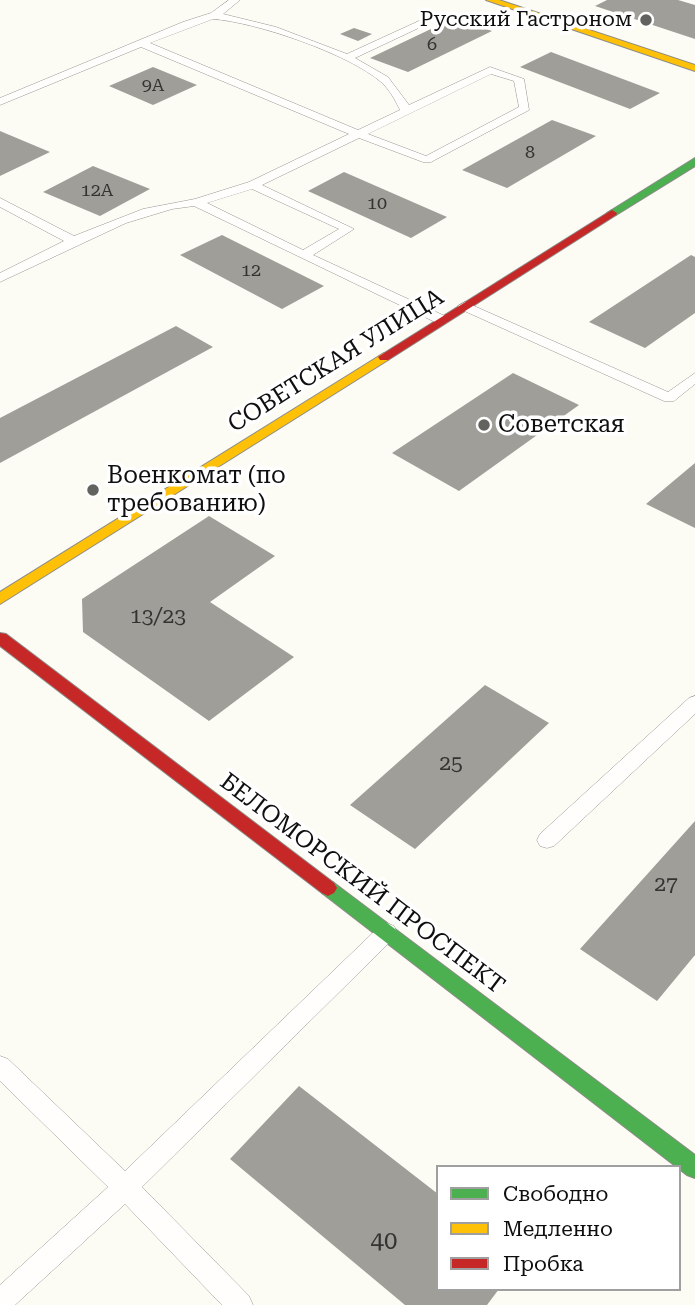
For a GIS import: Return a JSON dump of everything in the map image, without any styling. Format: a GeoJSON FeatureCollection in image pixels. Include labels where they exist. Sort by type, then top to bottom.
{"type":"FeatureCollection","features":[{"type":"Feature","properties":{"kind":"street"},"geometry":{"type":"LineString","coordinates":[[490,0],[695,68]]}},
{"type":"Feature","properties":{"kind":"street","name":"СОВЕТСКАЯ УЛИЦА"},"geometry":{"type":"LineString","coordinates":[[0,599],[695,161]]}},
{"type":"Feature","properties":{"kind":"street","name":"БЕЛОМОРСКИЙ ПРОСПЕКТ"},"geometry":{"type":"LineString","coordinates":[[0,638],[695,1168]]}},
{"type":"Feature","properties":{"kind":"lane"},"geometry":{"type":"LineString","coordinates":[[0,102],[141,43],[214,16],[235,0]]}},
{"type":"Feature","properties":{"kind":"lane"},"geometry":{"type":"LineString","coordinates":[[214,16],[271,29],[348,57],[380,76],[395,90],[406,111]]}},
{"type":"Feature","properties":{"kind":"lane"},"geometry":{"type":"LineString","coordinates":[[348,57],[424,22]]}},
{"type":"Feature","properties":{"kind":"lane"},"geometry":{"type":"LineString","coordinates":[[0,278],[75,242],[169,204],[196,202],[253,186],[359,134],[490,70],[519,79],[525,108],[427,160],[359,134],[141,43]]}},
{"type":"Feature","properties":{"kind":"lane"},"geometry":{"type":"LineString","coordinates":[[253,186],[348,229],[303,255]]}},
{"type":"Feature","properties":{"kind":"lane"},"geometry":{"type":"LineString","coordinates":[[0,202],[75,242]]}},
{"type":"Feature","properties":{"kind":"lane"},"geometry":{"type":"LineString","coordinates":[[196,202],[442,320]]}},
{"type":"Feature","properties":{"kind":"lane"},"geometry":{"type":"LineString","coordinates":[[465,306],[669,398],[695,377]]}},
{"type":"Feature","properties":{"kind":"lane"},"geometry":{"type":"LineString","coordinates":[[547,841],[695,703]]}},
{"type":"Feature","properties":{"kind":"lane"},"geometry":{"type":"LineString","coordinates":[[0,1301],[125,1187],[387,932]]}},
{"type":"Feature","properties":{"kind":"lane"},"geometry":{"type":"LineString","coordinates":[[0,1066],[125,1187],[240,1305]]}},
{"type":"Feature","properties":{"kind":"building"},"geometry":{"type":"Polygon","coordinates":[[[607,0],[678,0],[695,5],[695,39],[595,6],[607,0]]]}},
{"type":"Feature","properties":{"kind":"building"},"geometry":{"type":"Polygon","coordinates":[[[454,18],[492,31],[408,72],[370,58],[454,18]]]}},
{"type":"Feature","properties":{"kind":"building"},"geometry":{"type":"Polygon","coordinates":[[[354,28],[372,34],[358,41],[340,34],[354,28]]]}},
{"type":"Feature","properties":{"kind":"building"},"geometry":{"type":"Polygon","coordinates":[[[551,52],[660,93],[630,109],[520,67],[551,52]]]}},
{"type":"Feature","properties":{"kind":"building"},"geometry":{"type":"Polygon","coordinates":[[[153,67],[197,85],[153,105],[109,86],[153,67]]]}},
{"type":"Feature","properties":{"kind":"building"},"geometry":{"type":"Polygon","coordinates":[[[552,120],[596,136],[507,188],[462,170],[552,120]]]}},
{"type":"Feature","properties":{"kind":"building"},"geometry":{"type":"Polygon","coordinates":[[[0,131],[50,152],[0,176],[0,131]]]}},
{"type":"Feature","properties":{"kind":"building"},"geometry":{"type":"Polygon","coordinates":[[[93,166],[150,189],[100,216],[43,192],[93,166]]]}},
{"type":"Feature","properties":{"kind":"building"},"geometry":{"type":"Polygon","coordinates":[[[344,172],[447,217],[411,238],[308,191],[344,172]]]}},
{"type":"Feature","properties":{"kind":"building"},"geometry":{"type":"Polygon","coordinates":[[[222,235],[324,286],[282,309],[180,255],[222,235]]]}},
{"type":"Feature","properties":{"kind":"building"},"geometry":{"type":"Polygon","coordinates":[[[691,255],[695,257],[695,313],[645,348],[589,322],[691,255]]]}},
{"type":"Feature","properties":{"kind":"building"},"geometry":{"type":"Polygon","coordinates":[[[176,326],[213,347],[0,463],[0,418],[176,326]]]}},
{"type":"Feature","properties":{"kind":"building"},"geometry":{"type":"Polygon","coordinates":[[[513,373],[579,405],[459,491],[392,453],[513,373]]]}},
{"type":"Feature","properties":{"kind":"building"},"geometry":{"type":"Polygon","coordinates":[[[695,463],[695,528],[646,504],[695,463]]]}},
{"type":"Feature","properties":{"kind":"building"},"geometry":{"type":"Polygon","coordinates":[[[209,516],[275,556],[210,602],[294,657],[209,721],[83,632],[82,599],[209,516]]]}},
{"type":"Feature","properties":{"kind":"building"},"geometry":{"type":"Polygon","coordinates":[[[485,685],[549,723],[415,849],[350,805],[485,685]]]}},
{"type":"Feature","properties":{"kind":"building"},"geometry":{"type":"Polygon","coordinates":[[[695,821],[695,955],[657,1001],[580,949],[695,821]]]}},
{"type":"Feature","properties":{"kind":"building"},"geometry":{"type":"Polygon","coordinates":[[[299,1086],[436,1192],[436,1291],[498,1291],[487,1305],[405,1305],[230,1159],[299,1086]]]}},
{"type":"Feature","properties":{"kind":"traffic: fast"},"geometry":{"type":"LineString","coordinates":[[612,213],[695,161]]}},
{"type":"Feature","properties":{"kind":"traffic: fast"},"geometry":{"type":"LineString","coordinates":[[328,888],[695,1168]]}},
{"type":"Feature","properties":{"kind":"traffic: slow"},"geometry":{"type":"LineString","coordinates":[[490,0],[695,68]]}},
{"type":"Feature","properties":{"kind":"traffic: slow"},"geometry":{"type":"LineString","coordinates":[[0,599],[384,357]]}},
{"type":"Feature","properties":{"kind":"traffic: jam"},"geometry":{"type":"LineString","coordinates":[[384,357],[612,213]]}},
{"type":"Feature","properties":{"kind":"traffic: jam"},"geometry":{"type":"LineString","coordinates":[[0,638],[328,888]]}},
{"type":"Feature","properties":{"kind":"place","name":"Русский Гастроном"},"geometry":{"type":"Point","coordinates":[646,20]}},
{"type":"Feature","properties":{"kind":"place","name":"Советская"},"geometry":{"type":"Point","coordinates":[484,425]}},
{"type":"Feature","properties":{"kind":"place","name":"Военкомат (по требованию)"},"geometry":{"type":"Point","coordinates":[93,490]}}]}
